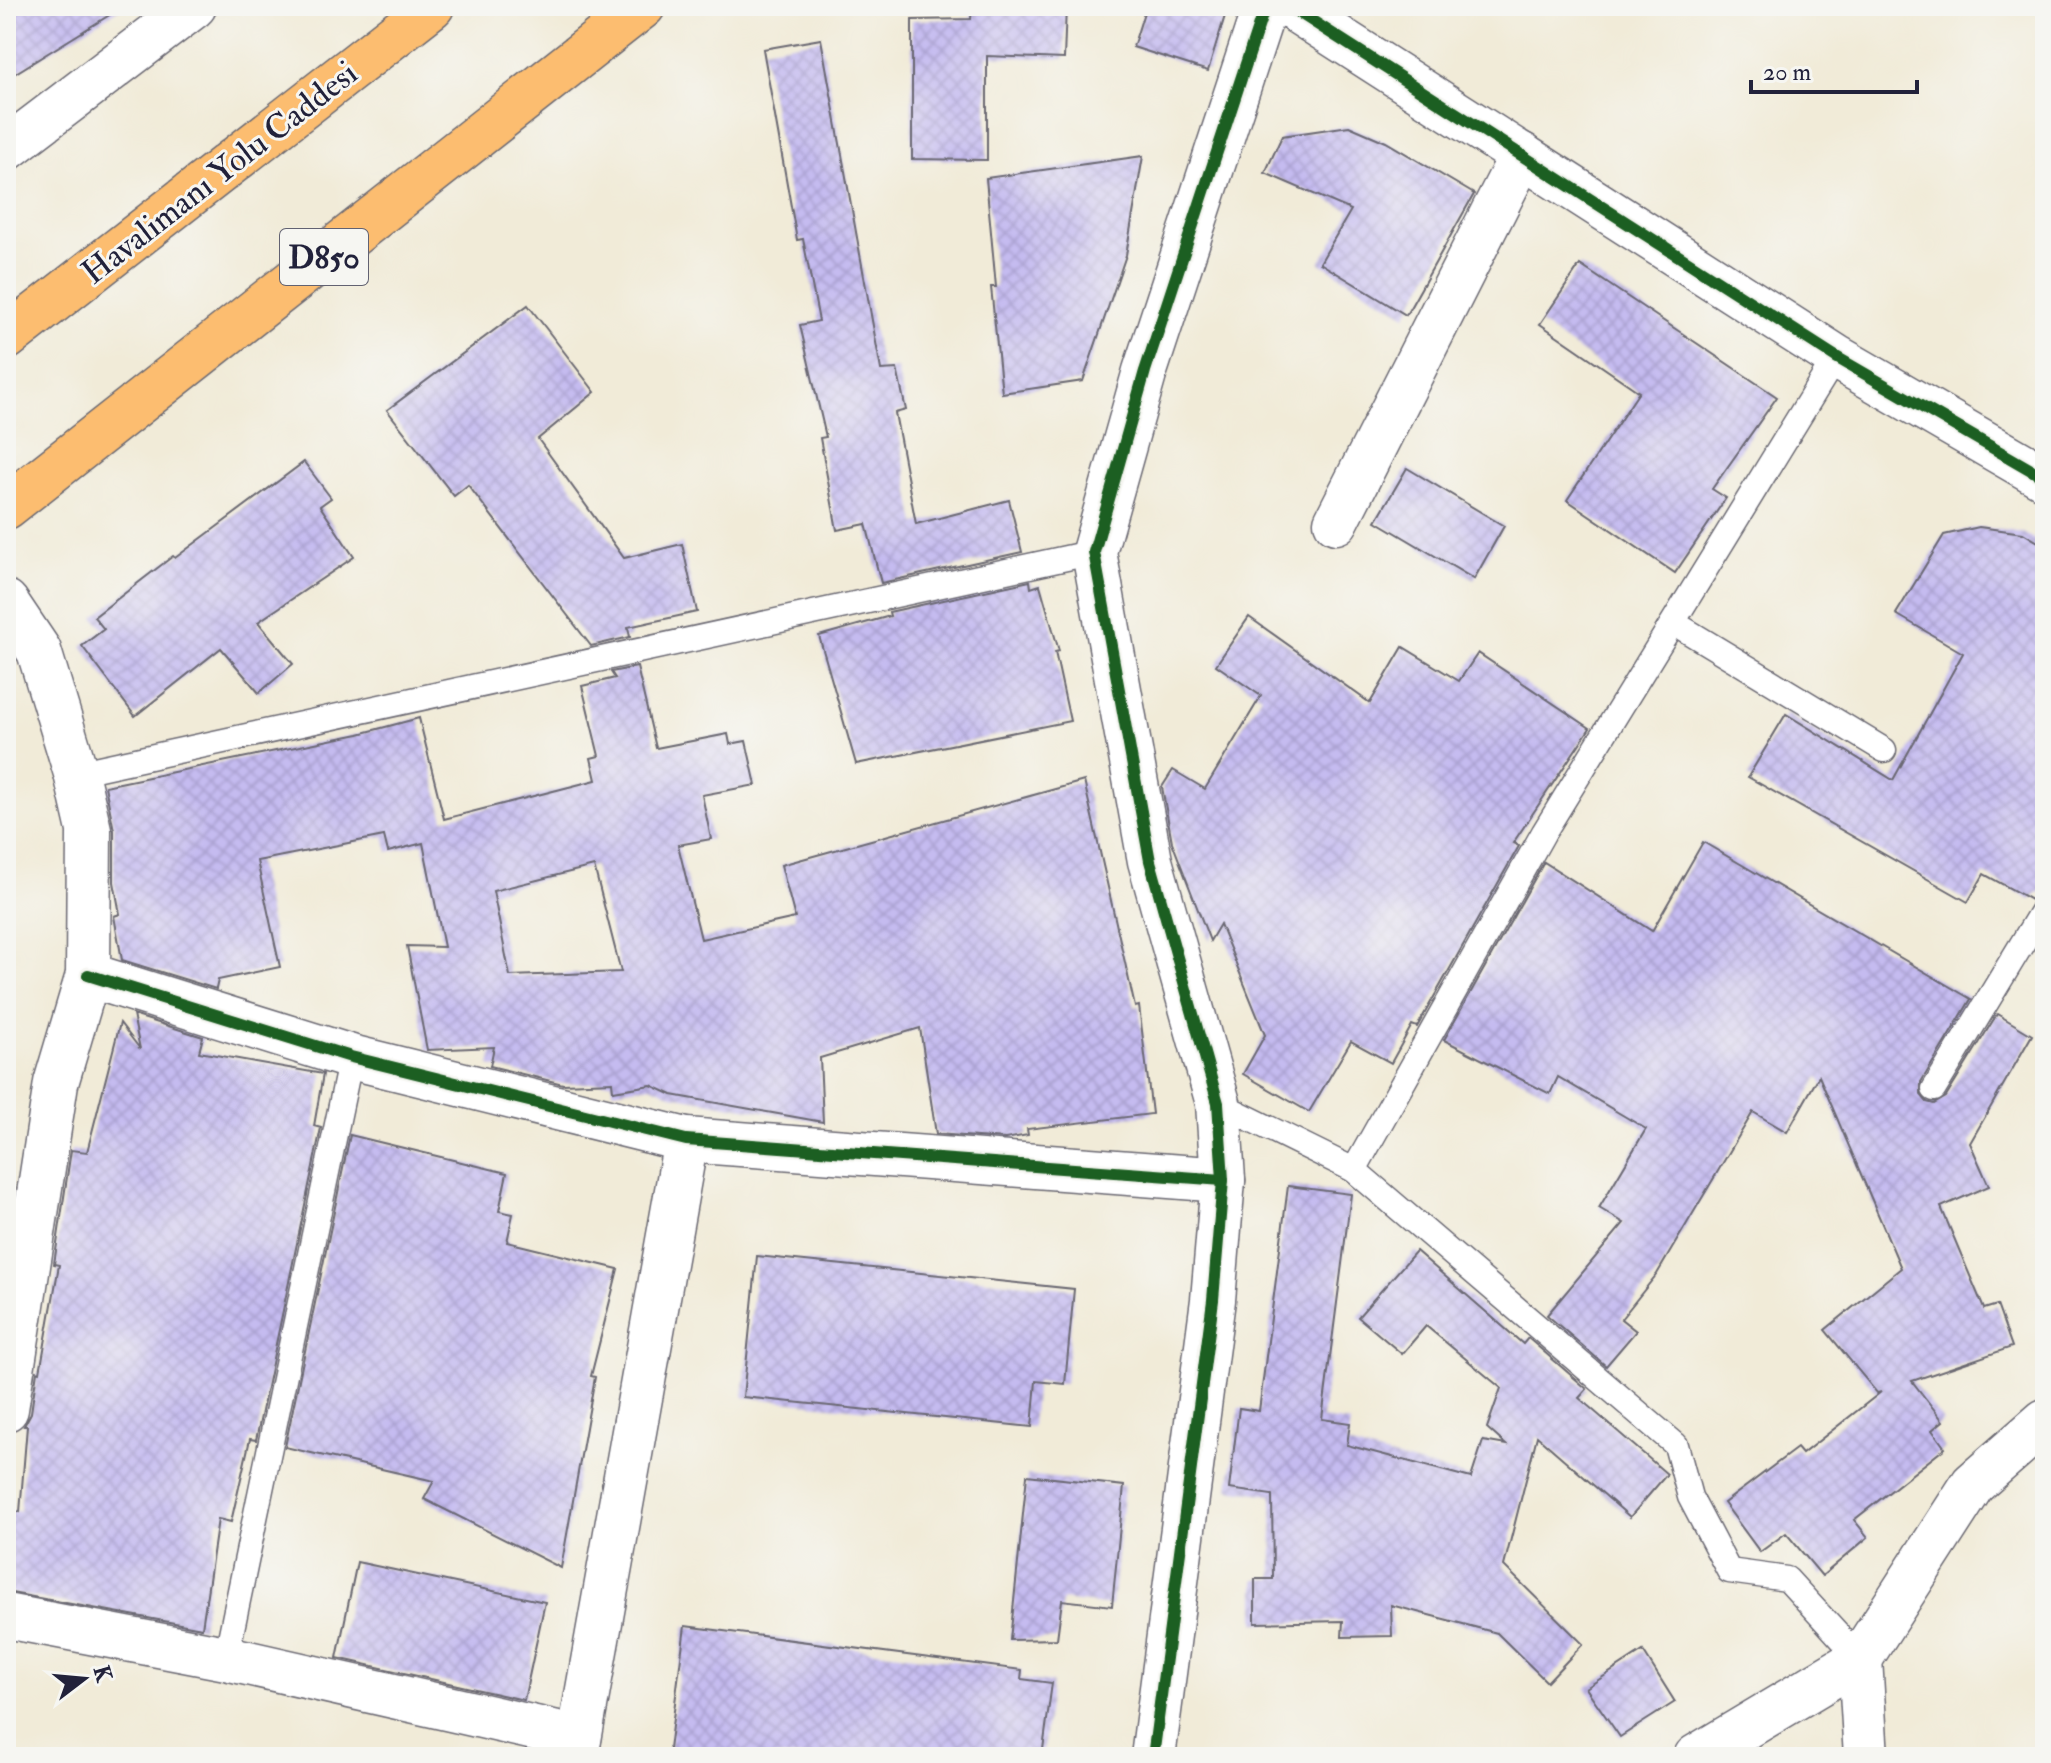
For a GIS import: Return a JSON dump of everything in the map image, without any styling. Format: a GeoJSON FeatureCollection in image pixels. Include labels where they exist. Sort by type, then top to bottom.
{"type":"FeatureCollection","features":[{"type":"Feature","properties":{"kind":"highway","name":"Havalimanı Yolu Caddesi"},"geometry":{"type":"LineString","coordinates":[[6,338],[432,6]]}},
{"type":"Feature","properties":{"kind":"highway","name":"D850"},"geometry":{"type":"LineString","coordinates":[[6,507],[643,6]]}},
{"type":"Feature","properties":{"kind":"street"},"geometry":{"type":"LineString","coordinates":[[6,149],[194,6]]}},
{"type":"Feature","properties":{"kind":"street"},"geometry":{"type":"LineString","coordinates":[[1153,1757],[1213,1300],[1223,1180],[1218,1103],[1150,861],[1094,552],[1145,371],[1265,6]]}},
{"type":"Feature","properties":{"kind":"street"},"geometry":{"type":"LineString","coordinates":[[1289,6],[1836,357],[2045,478]]}},
{"type":"Feature","properties":{"kind":"street"},"geometry":{"type":"LineString","coordinates":[[1336,522],[1522,155]]}},
{"type":"Feature","properties":{"kind":"street"},"geometry":{"type":"LineString","coordinates":[[6,602],[39,651],[76,773],[89,830],[88,975],[56,1083],[6,1409]]}},
{"type":"Feature","properties":{"kind":"street"},"geometry":{"type":"LineString","coordinates":[[88,975],[351,1057],[686,1140],[1223,1180]]}},
{"type":"Feature","properties":{"kind":"street"},"geometry":{"type":"LineString","coordinates":[[6,1616],[226,1658],[578,1748],[686,1140]]}},
{"type":"Feature","properties":{"kind":"street"},"geometry":{"type":"LineString","coordinates":[[1696,1757],[1860,1659],[1973,1484],[2045,1421]]}},
{"type":"Feature","properties":{"kind":"street"},"geometry":{"type":"LineString","coordinates":[[1860,1659],[1866,1757]]}},
{"type":"Feature","properties":{"kind":"lane"},"geometry":{"type":"LineString","coordinates":[[1354,1170],[1544,832],[1836,357]]}},
{"type":"Feature","properties":{"kind":"lane"},"geometry":{"type":"LineString","coordinates":[[76,773],[1094,552]]}},
{"type":"Feature","properties":{"kind":"lane"},"geometry":{"type":"LineString","coordinates":[[1674,623],[1884,750]]}},
{"type":"Feature","properties":{"kind":"lane"},"geometry":{"type":"LineString","coordinates":[[1934,1089],[2045,906]]}},
{"type":"Feature","properties":{"kind":"lane"},"geometry":{"type":"LineString","coordinates":[[226,1658],[351,1057]]}},
{"type":"Feature","properties":{"kind":"lane"},"geometry":{"type":"LineString","coordinates":[[1218,1103],[1354,1170],[1676,1445],[1690,1497],[1729,1571],[1787,1579],[1860,1659]]}},
{"type":"Feature","properties":{"kind":"building"},"geometry":{"type":"Polygon","coordinates":[[[6,6],[124,6],[6,79],[6,6]]]}},
{"type":"Feature","properties":{"kind":"building"},"geometry":{"type":"Polygon","coordinates":[[[972,6],[1066,6],[1064,59],[987,56],[987,160],[912,159],[912,20],[971,19],[972,6]]]}},
{"type":"Feature","properties":{"kind":"building"},"geometry":{"type":"Polygon","coordinates":[[[1146,6],[1228,6],[1208,71],[1133,47],[1146,6]]]}},
{"type":"Feature","properties":{"kind":"building"},"geometry":{"type":"Polygon","coordinates":[[[821,39],[881,370],[897,369],[906,410],[895,413],[916,524],[1009,500],[1022,552],[881,583],[866,524],[837,530],[820,438],[826,437],[800,325],[819,321],[803,239],[797,240],[763,49],[821,39]]]}},
{"type":"Feature","properties":{"kind":"building"},"geometry":{"type":"Polygon","coordinates":[[[1349,126],[1386,142],[1474,194],[1406,315],[1320,263],[1351,210],[1265,173],[1282,136],[1349,126]]]}},
{"type":"Feature","properties":{"kind":"building"},"geometry":{"type":"Polygon","coordinates":[[[1143,156],[1126,255],[1083,381],[1002,393],[991,287],[996,287],[986,178],[1143,156]]]}},
{"type":"Feature","properties":{"kind":"building"},"geometry":{"type":"Polygon","coordinates":[[[1580,265],[1777,397],[1712,489],[1726,498],[1675,573],[1567,500],[1639,392],[1540,324],[1580,265]]]}},
{"type":"Feature","properties":{"kind":"building"},"geometry":{"type":"Polygon","coordinates":[[[528,305],[595,392],[538,439],[624,558],[682,544],[697,612],[628,627],[630,637],[591,646],[468,485],[454,496],[387,410],[528,305]]]}},
{"type":"Feature","properties":{"kind":"building"},"geometry":{"type":"Polygon","coordinates":[[[304,462],[331,498],[320,506],[354,557],[258,622],[293,664],[259,693],[221,648],[135,716],[82,646],[104,629],[94,617],[304,462]]]}},
{"type":"Feature","properties":{"kind":"building"},"geometry":{"type":"Polygon","coordinates":[[[1407,468],[1504,526],[1474,579],[1376,521],[1407,468]]]}},
{"type":"Feature","properties":{"kind":"building"},"geometry":{"type":"Polygon","coordinates":[[[1979,527],[2023,533],[2045,546],[2045,891],[2037,893],[2031,900],[1984,874],[1968,902],[1748,777],[1786,714],[1893,780],[1963,653],[1896,614],[1944,535],[1979,527]]]}},
{"type":"Feature","properties":{"kind":"building"},"geometry":{"type":"Polygon","coordinates":[[[1030,581],[1031,588],[1040,585],[1059,651],[1055,652],[1070,721],[856,764],[819,636],[890,616],[889,612],[1030,581]]]}},
{"type":"Feature","properties":{"kind":"building"},"geometry":{"type":"Polygon","coordinates":[[[1249,617],[1370,703],[1403,647],[1459,681],[1478,653],[1590,728],[1513,843],[1519,846],[1417,1027],[1412,1025],[1391,1063],[1351,1041],[1309,1112],[1243,1074],[1265,1035],[1220,924],[1210,941],[1172,842],[1162,787],[1173,770],[1205,789],[1261,696],[1216,665],[1249,617]]]}},
{"type":"Feature","properties":{"kind":"building"},"geometry":{"type":"Polygon","coordinates":[[[637,667],[656,748],[728,734],[730,744],[746,741],[756,785],[702,795],[711,839],[678,845],[701,939],[795,918],[781,865],[1084,781],[1135,1007],[1139,1006],[1152,1114],[1027,1129],[1028,1135],[1005,1139],[936,1134],[920,1028],[820,1058],[823,1122],[672,1095],[651,1085],[613,1091],[612,1082],[563,1084],[490,1066],[494,1047],[427,1050],[407,946],[444,947],[423,843],[388,852],[384,836],[257,861],[280,967],[218,980],[216,989],[122,960],[114,916],[120,914],[114,882],[114,830],[105,786],[359,734],[419,718],[444,819],[596,780],[591,758],[599,756],[582,686],[615,678],[611,672],[637,667]],[[594,866],[493,891],[510,976],[621,972],[594,866]]]}},
{"type":"Feature","properties":{"kind":"building"},"geometry":{"type":"Polygon","coordinates":[[[1703,842],[1971,999],[1921,1082],[1921,1095],[1927,1102],[1934,1104],[1946,1097],[1997,1014],[2032,1035],[1970,1143],[1989,1186],[1941,1207],[1984,1309],[1997,1305],[2012,1347],[1912,1381],[1943,1421],[1932,1430],[1945,1448],[1854,1520],[1868,1537],[1822,1576],[1786,1533],[1760,1552],[1724,1503],[1797,1448],[1802,1454],[1881,1392],[1877,1393],[1825,1330],[1901,1268],[1819,1076],[1787,1132],[1753,1112],[1657,1274],[1621,1319],[1636,1331],[1606,1366],[1547,1315],[1624,1223],[1599,1208],[1646,1129],[1558,1077],[1550,1094],[1444,1040],[1544,862],[1652,931],[1703,842]]]}},
{"type":"Feature","properties":{"kind":"building"},"geometry":{"type":"Polygon","coordinates":[[[133,1015],[203,1037],[199,1052],[323,1074],[314,1126],[321,1128],[256,1440],[250,1439],[231,1522],[218,1519],[202,1628],[6,1592],[6,1509],[20,1512],[27,1426],[24,1426],[31,1413],[37,1371],[40,1372],[59,1265],[54,1264],[71,1150],[87,1152],[120,1023],[140,1049],[133,1015]]]}},
{"type":"Feature","properties":{"kind":"building"},"geometry":{"type":"Polygon","coordinates":[[[350,1135],[507,1173],[499,1211],[513,1214],[507,1242],[618,1269],[591,1376],[595,1377],[561,1568],[424,1499],[434,1481],[285,1447],[350,1135]]]}},
{"type":"Feature","properties":{"kind":"building"},"geometry":{"type":"Polygon","coordinates":[[[1288,1186],[1351,1194],[1322,1419],[1350,1423],[1347,1445],[1471,1478],[1483,1441],[1506,1445],[1487,1428],[1501,1388],[1426,1326],[1402,1354],[1358,1317],[1416,1251],[1523,1344],[1528,1338],[1587,1389],[1579,1398],[1667,1474],[1630,1517],[1537,1436],[1504,1566],[1583,1644],[1547,1682],[1497,1633],[1391,1605],[1392,1636],[1342,1637],[1343,1621],[1255,1623],[1255,1579],[1273,1579],[1272,1495],[1229,1489],[1239,1408],[1259,1411],[1288,1186]]]}},
{"type":"Feature","properties":{"kind":"building"},"geometry":{"type":"Polygon","coordinates":[[[757,1256],[1074,1289],[1065,1384],[1036,1381],[1032,1427],[743,1397],[757,1256]]]}},
{"type":"Feature","properties":{"kind":"building"},"geometry":{"type":"Polygon","coordinates":[[[1027,1475],[1124,1486],[1112,1606],[1062,1600],[1057,1639],[1010,1640],[1027,1475]]]}},
{"type":"Feature","properties":{"kind":"building"},"geometry":{"type":"Polygon","coordinates":[[[357,1562],[545,1602],[524,1700],[337,1658],[357,1562]]]}},
{"type":"Feature","properties":{"kind":"building"},"geometry":{"type":"Polygon","coordinates":[[[685,1626],[1022,1670],[1021,1679],[1052,1683],[1042,1757],[668,1757],[685,1626]]]}},
{"type":"Feature","properties":{"kind":"building"},"geometry":{"type":"Polygon","coordinates":[[[1643,1651],[1675,1702],[1620,1737],[1586,1688],[1643,1651]]]}},
{"type":"Feature","properties":{"kind":"cycle path"},"geometry":{"type":"LineString","coordinates":[[1153,1757],[1213,1300],[1223,1180],[1218,1103],[1150,861],[1094,552],[1145,371],[1265,6]]}},
{"type":"Feature","properties":{"kind":"cycle path"},"geometry":{"type":"LineString","coordinates":[[1289,6],[1836,357],[2045,478]]}},
{"type":"Feature","properties":{"kind":"cycle path"},"geometry":{"type":"LineString","coordinates":[[88,975],[351,1057],[686,1140],[1223,1180]]}}]}
